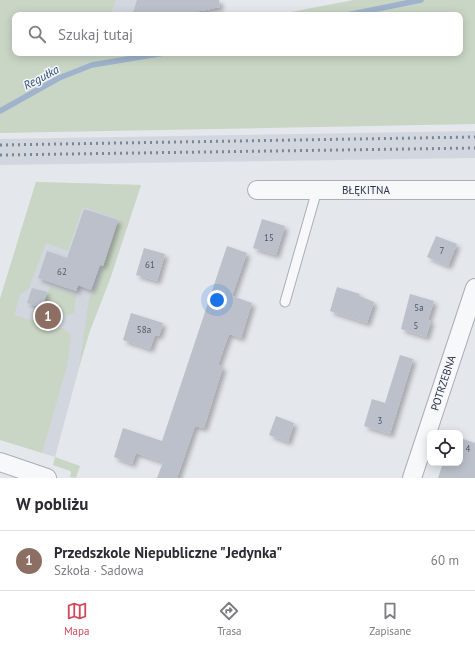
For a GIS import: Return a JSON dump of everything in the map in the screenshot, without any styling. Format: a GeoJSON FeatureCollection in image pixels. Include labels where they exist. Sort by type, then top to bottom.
{"type":"FeatureCollection","features":[{"type":"Feature","properties":{"kind":"street","name":"BŁĘKITNA"},"geometry":{"type":"LineString","coordinates":[[257,190],[475,190]]}},
{"type":"Feature","properties":{"kind":"street","name":"POTRZEBNA"},"geometry":{"type":"LineString","coordinates":[[412,478],[475,288]]}},
{"type":"Feature","properties":{"kind":"street"},"geometry":{"type":"LineString","coordinates":[[0,462],[47,478]]}},
{"type":"Feature","properties":{"kind":"lane"},"geometry":{"type":"LineString","coordinates":[[285,302],[317,190]]}},
{"type":"Feature","properties":{"kind":"shaded area"},"geometry":{"type":"Polygon","coordinates":[[[116,0],[206,0],[202,12],[112,12],[116,0]]]}},
{"type":"Feature","properties":{"kind":"shaded area"},"geometry":{"type":"Polygon","coordinates":[[[475,131],[475,158],[0,165],[0,139],[475,131]]]}},
{"type":"Feature","properties":{"kind":"shaded area"},"geometry":{"type":"Polygon","coordinates":[[[36,182],[141,185],[110,279],[89,331],[55,457],[42,453],[40,449],[0,435],[0,299],[36,182]]]}},
{"type":"Feature","properties":{"kind":"green space"},"geometry":{"type":"Polygon","coordinates":[[[0,0],[116,0],[112,12],[12,12],[12,56],[463,56],[463,12],[291,12],[354,0],[475,0],[475,124],[0,133],[0,0]]]}},
{"type":"Feature","properties":{"kind":"green space"},"geometry":{"type":"Polygon","coordinates":[[[36,182],[141,185],[79,367],[89,298],[95,291],[120,219],[83,207],[68,251],[46,243],[29,288],[20,295],[14,315],[58,328],[63,328],[71,335],[67,366],[42,453],[0,440],[0,299],[36,182]]]}},
{"type":"Feature","properties":{"kind":"green space"},"geometry":{"type":"Polygon","coordinates":[[[50,286],[76,295],[74,313],[66,315],[43,308],[50,286]]]}},
{"type":"Feature","properties":{"kind":"green space"},"geometry":{"type":"Polygon","coordinates":[[[55,457],[80,466],[76,478],[70,477],[70,471],[53,465],[55,457]]]}},
{"type":"Feature","properties":{"kind":"building"},"geometry":{"type":"Polygon","coordinates":[[[137,0],[219,0],[220,7],[196,12],[133,12],[137,0]]]}},
{"type":"Feature","properties":{"kind":"building"},"geometry":{"type":"Polygon","coordinates":[[[84,209],[118,220],[103,266],[100,265],[91,290],[78,285],[76,291],[38,278],[47,251],[67,258],[84,209]]]}},
{"type":"Feature","properties":{"kind":"building"},"geometry":{"type":"Polygon","coordinates":[[[262,219],[285,226],[276,255],[253,248],[262,219]]]}},
{"type":"Feature","properties":{"kind":"building"},"geometry":{"type":"Polygon","coordinates":[[[436,236],[457,244],[448,266],[427,257],[436,236]]]}},
{"type":"Feature","properties":{"kind":"building"},"geometry":{"type":"Polygon","coordinates":[[[227,246],[247,253],[232,296],[252,303],[241,338],[229,334],[218,365],[223,367],[204,428],[195,426],[177,478],[157,478],[163,462],[136,453],[132,464],[114,457],[123,428],[162,441],[227,246]]]}},
{"type":"Feature","properties":{"kind":"building"},"geometry":{"type":"Polygon","coordinates":[[[144,248],[165,254],[157,281],[136,275],[144,248]]]}},
{"type":"Feature","properties":{"kind":"building"},"geometry":{"type":"Polygon","coordinates":[[[337,287],[360,294],[359,296],[374,302],[367,323],[330,311],[337,287]]]}},
{"type":"Feature","properties":{"kind":"building"},"geometry":{"type":"Polygon","coordinates":[[[32,288],[47,292],[42,308],[27,303],[32,288]]]}},
{"type":"Feature","properties":{"kind":"building"},"geometry":{"type":"Polygon","coordinates":[[[410,294],[434,301],[428,320],[431,321],[426,337],[401,329],[410,294]]]}},
{"type":"Feature","properties":{"kind":"building"},"geometry":{"type":"Polygon","coordinates":[[[131,313],[163,323],[159,336],[155,335],[150,349],[123,340],[131,313]]]}},
{"type":"Feature","properties":{"kind":"building"},"geometry":{"type":"Polygon","coordinates":[[[400,355],[413,359],[390,434],[364,426],[372,399],[385,403],[400,355]]]}},
{"type":"Feature","properties":{"kind":"building"},"geometry":{"type":"Polygon","coordinates":[[[276,416],[294,423],[288,442],[269,435],[276,416]]]}},
{"type":"Feature","properties":{"kind":"building"},"geometry":{"type":"Polygon","coordinates":[[[463,439],[475,443],[475,478],[438,478],[442,466],[463,466],[463,439]]]}},
{"type":"Feature","properties":{"kind":"waterway","name":"Regułka"},"geometry":{"type":"LineString","coordinates":[[362,12],[421,0]]}},
{"type":"Feature","properties":{"kind":"waterway","name":"Regułka"},"geometry":{"type":"LineString","coordinates":[[0,111],[59,78],[92,65],[146,56]]}},
{"type":"Feature","properties":{"kind":"railway"},"geometry":{"type":"LineString","coordinates":[[0,145],[475,137]]}},
{"type":"Feature","properties":{"kind":"railway"},"geometry":{"type":"LineString","coordinates":[[0,155],[475,148]]}},
{"type":"Feature","properties":{"kind":"place","name":"Przedszkole Niepubliczne \"Jedynka\""},"geometry":{"type":"Point","coordinates":[48,316]}}]}
